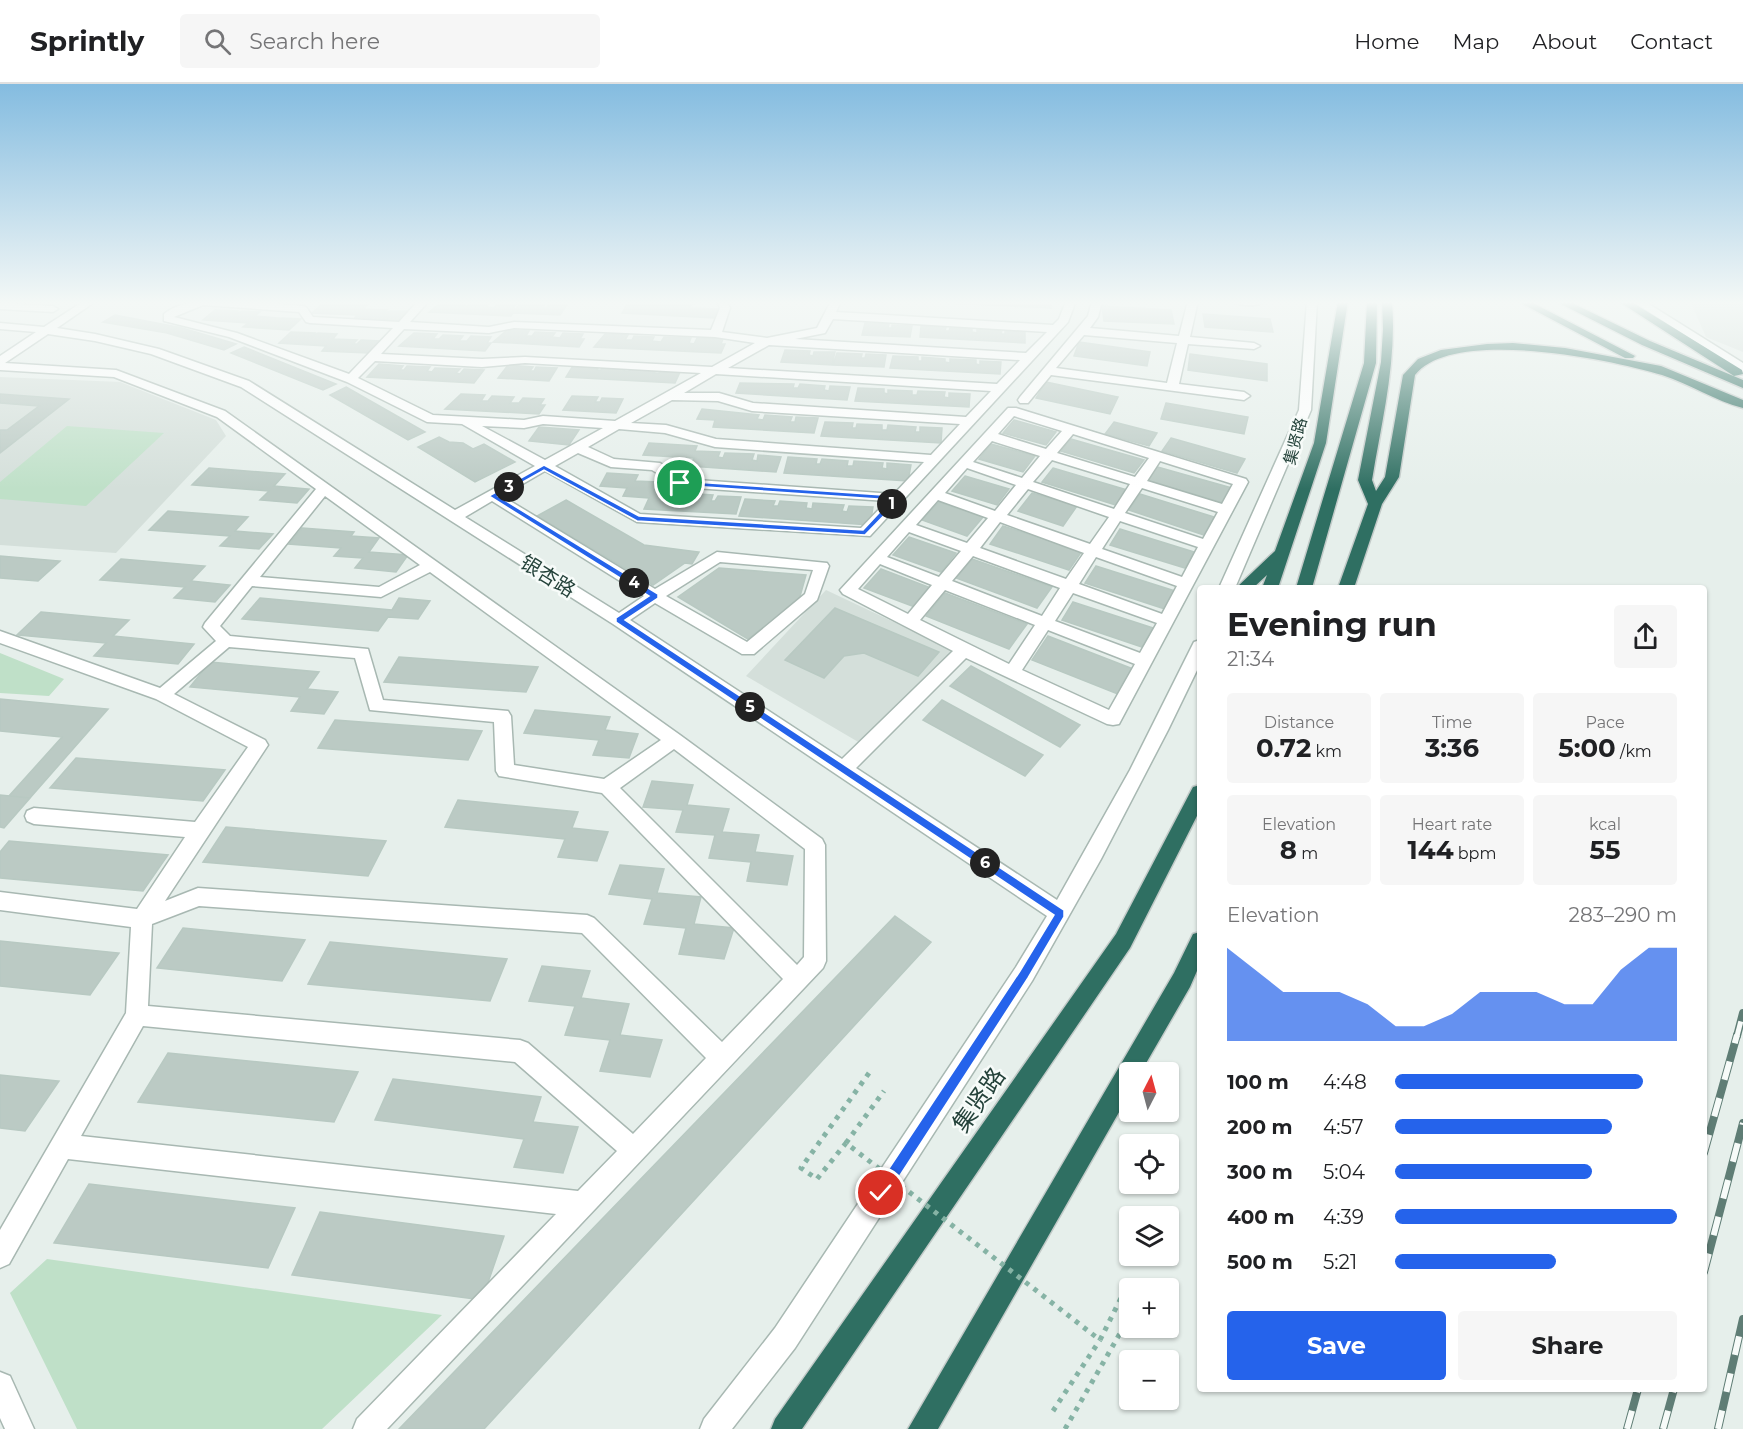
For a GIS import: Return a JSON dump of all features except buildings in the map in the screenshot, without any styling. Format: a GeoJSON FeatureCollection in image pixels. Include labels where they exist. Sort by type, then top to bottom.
{"type":"FeatureCollection","features":[{"type":"Feature","properties":{"kind":"highway","name":"集贤路"},"geometry":{"type":"LineString","coordinates":[[1271,585],[1320,444],[1333,364]]}},
{"type":"Feature","properties":{"kind":"highway"},"geometry":{"type":"LineString","coordinates":[[1306,585],[1370,364]]}},
{"type":"Feature","properties":{"kind":"highway"},"geometry":{"type":"LineString","coordinates":[[1375,504],[1365,480],[1387,364]]}},
{"type":"Feature","properties":{"kind":"highway"},"geometry":{"type":"LineString","coordinates":[[1347,585],[1375,504],[1392,477],[1409,375],[1419,364]]}},
{"type":"Feature","properties":{"kind":"highway"},"geometry":{"type":"LineString","coordinates":[[1630,364],[1667,373]]}},
{"type":"Feature","properties":{"kind":"highway"},"geometry":{"type":"LineString","coordinates":[[1647,364],[1743,404]]}},
{"type":"Feature","properties":{"kind":"highway"},"geometry":{"type":"LineString","coordinates":[[1695,364],[1743,384]]}},
{"type":"Feature","properties":{"kind":"highway"},"geometry":{"type":"LineString","coordinates":[[1723,364],[1743,376]]}},
{"type":"Feature","properties":{"kind":"highway"},"geometry":{"type":"LineString","coordinates":[[1247,585],[1282,553]]}},
{"type":"Feature","properties":{"kind":"highway","name":"集贤路"},"geometry":{"type":"LineString","coordinates":[[785,1429],[1123,941],[1197,798]]}},
{"type":"Feature","properties":{"kind":"highway"},"geometry":{"type":"LineString","coordinates":[[922,1429],[1182,980],[1197,948]]}},
{"type":"Feature","properties":{"kind":"street","name":"银杏路"},"geometry":{"type":"LineString","coordinates":[[197,364],[245,384],[619,620],[1060,913]]}},
{"type":"Feature","properties":{"kind":"street"},"geometry":{"type":"LineString","coordinates":[[311,364],[351,379],[431,419],[524,424],[543,420],[618,425],[666,429],[715,443],[933,459]]}},
{"type":"Feature","properties":{"kind":"street"},"geometry":{"type":"LineString","coordinates":[[351,379],[366,364]]}},
{"type":"Feature","properties":{"kind":"street"},"geometry":{"type":"LineString","coordinates":[[590,364],[1000,388]]}},
{"type":"Feature","properties":{"kind":"street"},"geometry":{"type":"LineString","coordinates":[[453,517],[728,364]]}},
{"type":"Feature","properties":{"kind":"street"},"geometry":{"type":"LineString","coordinates":[[465,421],[637,518],[865,533],[1023,364]]}},
{"type":"Feature","properties":{"kind":"street"},"geometry":{"type":"LineString","coordinates":[[1024,400],[1054,364]]}},
{"type":"Feature","properties":{"kind":"street"},"geometry":{"type":"LineString","coordinates":[[1172,387],[1178,364]]}},
{"type":"Feature","properties":{"kind":"street"},"geometry":{"type":"LineString","coordinates":[[1228,585],[1305,410],[1308,364]]}},
{"type":"Feature","properties":{"kind":"street"},"geometry":{"type":"LineString","coordinates":[[0,366],[116,374],[221,414],[815,844],[814,961],[367,1429]]}},
{"type":"Feature","properties":{"kind":"street"},"geometry":{"type":"LineString","coordinates":[[1048,371],[1244,396]]}},
{"type":"Feature","properties":{"kind":"street"},"geometry":{"type":"LineString","coordinates":[[670,396],[719,397],[752,407],[969,421]]}},
{"type":"Feature","properties":{"kind":"street"},"geometry":{"type":"LineString","coordinates":[[1012,411],[1241,482],[1113,719],[964,650],[848,590],[990,436],[1012,411]]}},
{"type":"Feature","properties":{"kind":"street"},"geometry":{"type":"LineString","coordinates":[[909,622],[1070,429]]}},
{"type":"Feature","properties":{"kind":"street"},"geometry":{"type":"LineString","coordinates":[[990,436],[1226,510]]}},
{"type":"Feature","properties":{"kind":"street"},"geometry":{"type":"LineString","coordinates":[[579,448],[611,463],[655,466],[680,483],[897,498]]}},
{"type":"Feature","properties":{"kind":"street"},"geometry":{"type":"LineString","coordinates":[[1012,672],[1156,456]]}},
{"type":"Feature","properties":{"kind":"street"},"geometry":{"type":"LineString","coordinates":[[964,463],[1206,545]]}},
{"type":"Feature","properties":{"kind":"street"},"geometry":{"type":"LineString","coordinates":[[324,488],[211,627],[226,641],[362,653],[376,706],[502,716],[505,771],[607,787],[797,979]]}},
{"type":"Feature","properties":{"kind":"street"},"geometry":{"type":"LineString","coordinates":[[935,494],[1186,584]]}},
{"type":"Feature","properties":{"kind":"street"},"geometry":{"type":"LineString","coordinates":[[493,496],[655,596],[747,650],[812,596],[822,566],[717,557],[655,596],[619,620]]}},
{"type":"Feature","properties":{"kind":"street"},"geometry":{"type":"LineString","coordinates":[[906,526],[1166,621]]}},
{"type":"Feature","properties":{"kind":"street"},"geometry":{"type":"LineString","coordinates":[[877,558],[1144,661]]}},
{"type":"Feature","properties":{"kind":"street"},"geometry":{"type":"LineString","coordinates":[[248,581],[381,592],[431,565]]}},
{"type":"Feature","properties":{"kind":"street"},"geometry":{"type":"LineString","coordinates":[[0,637],[162,695],[259,745],[142,919],[137,1015],[0,1255]]}},
{"type":"Feature","properties":{"kind":"street"},"geometry":{"type":"LineString","coordinates":[[162,695],[226,641]]}},
{"type":"Feature","properties":{"kind":"street"},"geometry":{"type":"LineString","coordinates":[[844,769],[964,650]]}},
{"type":"Feature","properties":{"kind":"street"},"geometry":{"type":"LineString","coordinates":[[714,1429],[785,1338],[1024,974],[1163,725],[1197,652]]}},
{"type":"Feature","properties":{"kind":"street"},"geometry":{"type":"LineString","coordinates":[[607,787],[674,740]]}},
{"type":"Feature","properties":{"kind":"street"},"geometry":{"type":"LineString","coordinates":[[34,816],[200,830]]}},
{"type":"Feature","properties":{"kind":"street"},"geometry":{"type":"LineString","coordinates":[[0,901],[142,919],[198,897],[587,924],[722,1058]]}},
{"type":"Feature","properties":{"kind":"street"},"geometry":{"type":"LineString","coordinates":[[137,1015],[520,1051],[634,1150]]}},
{"type":"Feature","properties":{"kind":"street"},"geometry":{"type":"LineString","coordinates":[[62,1146],[582,1204]]}},
{"type":"Feature","properties":{"kind":"street"},"geometry":{"type":"LineString","coordinates":[[1,1393],[20,1429]]}},
{"type":"Feature","properties":{"kind":"path"},"geometry":{"type":"LineString","coordinates":[[869,1073],[801,1168],[817,1179],[884,1092]]}},
{"type":"Feature","properties":{"kind":"path"},"geometry":{"type":"LineString","coordinates":[[846,1143],[1100,1340]]}},
{"type":"Feature","properties":{"kind":"path"},"geometry":{"type":"LineString","coordinates":[[1053,1411],[1100,1340],[1119,1302]]}},
{"type":"Feature","properties":{"kind":"path"},"geometry":{"type":"LineString","coordinates":[[1065,1429],[1119,1335]]}},
{"type":"Feature","properties":{"kind":"shaded area"},"geometry":{"type":"Polygon","coordinates":[[[0,377],[120,382],[216,420],[226,436],[116,553],[0,545],[0,377]]]}},
{"type":"Feature","properties":{"kind":"shaded area"},"geometry":{"type":"Polygon","coordinates":[[[826,590],[953,650],[860,743],[746,676],[826,590]]]}},
{"type":"Feature","properties":{"kind":"green space"},"geometry":{"type":"Polygon","coordinates":[[[67,426],[164,433],[86,506],[0,499],[0,482],[67,426]]]}},
{"type":"Feature","properties":{"kind":"green space"},"geometry":{"type":"Polygon","coordinates":[[[0,653],[64,679],[49,696],[0,693],[0,653]]]}},
{"type":"Feature","properties":{"kind":"green space"},"geometry":{"type":"Polygon","coordinates":[[[47,1259],[442,1315],[322,1429],[77,1429],[10,1293],[47,1259]]]}},
{"type":"Feature","properties":{"kind":"railway"},"geometry":{"type":"LineString","coordinates":[[1737,1036],[1743,1013]]}},
{"type":"Feature","properties":{"kind":"railway"},"geometry":{"type":"LineString","coordinates":[[1707,1142],[1737,1035]]}},
{"type":"Feature","properties":{"kind":"railway"},"geometry":{"type":"LineString","coordinates":[[1707,1261],[1743,1123]]}},
{"type":"Feature","properties":{"kind":"railway"},"geometry":{"type":"LineString","coordinates":[[1718,1429],[1743,1319]]}},
{"type":"Feature","properties":{"kind":"railway"},"geometry":{"type":"LineString","coordinates":[[1627,1429],[1637,1392]]}},
{"type":"Feature","properties":{"kind":"railway"},"geometry":{"type":"LineString","coordinates":[[1663,1429],[1673,1392]]}},
{"type":"Feature","properties":{"kind":"route"},"geometry":{"type":"LineString","coordinates":[[680,483],[897,498],[865,533],[637,518],[544,467],[493,496],[655,596],[619,620],[1060,913],[1024,974],[881,1193]]}}]}
